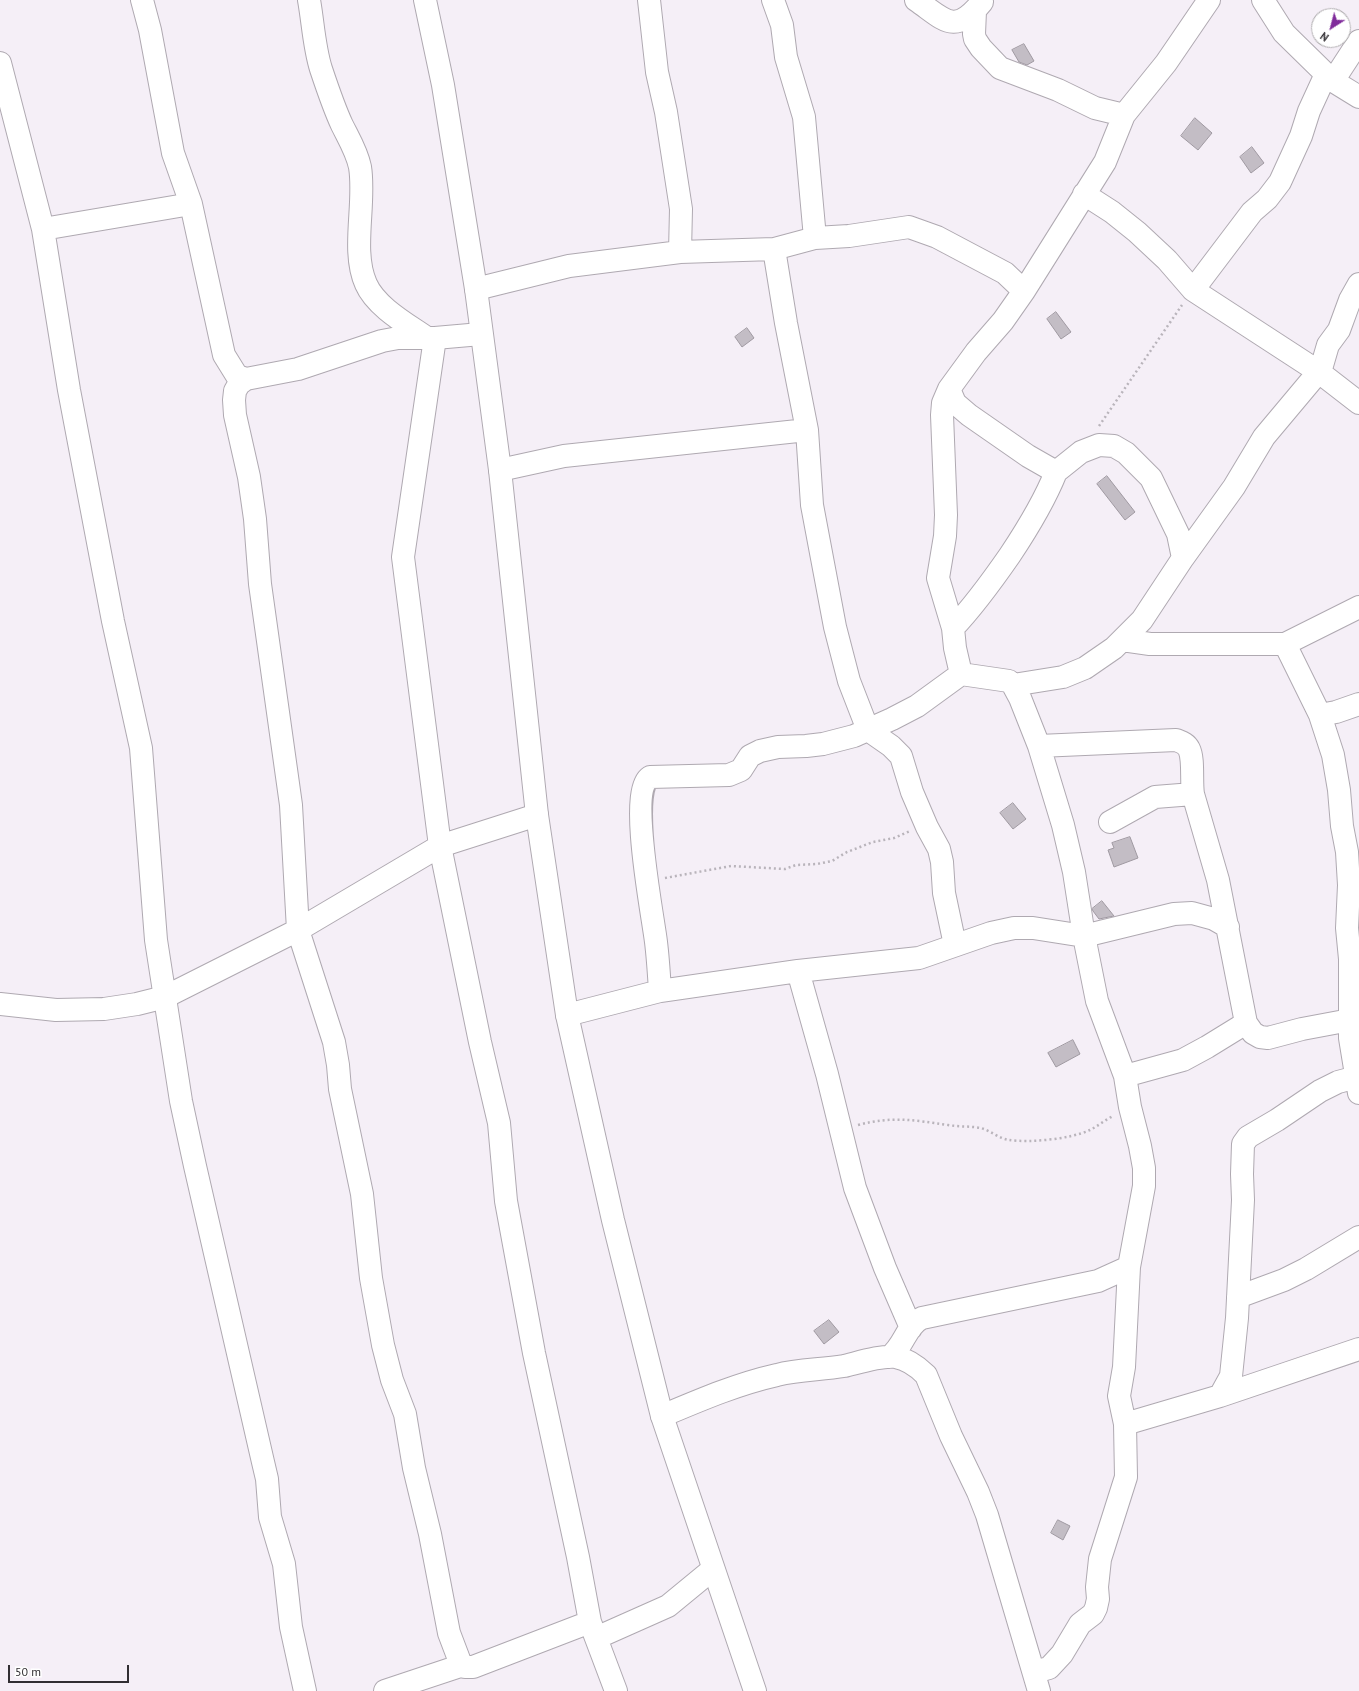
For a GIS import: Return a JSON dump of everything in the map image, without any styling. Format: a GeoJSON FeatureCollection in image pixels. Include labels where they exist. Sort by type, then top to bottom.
{"type":"FeatureCollection","features":[{"type":"Feature","properties":{"kind":"main road"},"geometry":{"type":"LineString","coordinates":[[142,0],[150,30],[173,154],[191,204],[224,355],[237,376],[246,379]]}},
{"type":"Feature","properties":{"kind":"main road"},"geometry":{"type":"LineString","coordinates":[[309,0],[320,67],[342,124],[357,154],[360,167],[362,187],[359,228],[361,262],[366,284],[374,298],[392,314],[431,338]]}},
{"type":"Feature","properties":{"kind":"main road"},"geometry":{"type":"LineString","coordinates":[[425,0],[443,85],[476,289],[500,470],[537,815],[567,1015],[613,1220],[662,1416],[755,1691]]}},
{"type":"Feature","properties":{"kind":"main road"},"geometry":{"type":"LineString","coordinates":[[649,0],[657,72],[666,112],[681,209],[680,252]]}},
{"type":"Feature","properties":{"kind":"main road"},"geometry":{"type":"LineString","coordinates":[[773,0],[782,25],[786,57],[804,117],[815,238]]}},
{"type":"Feature","properties":{"kind":"main road"},"geometry":{"type":"LineString","coordinates":[[916,0],[947,21],[954,23],[960,22],[980,5]]}},
{"type":"Feature","properties":{"kind":"main road"},"geometry":{"type":"LineString","coordinates":[[961,674],[955,648],[953,628],[938,578],[945,536],[946,515],[942,414],[943,403],[949,389],[976,352],[1003,321],[1024,291],[1105,162],[1124,115],[1166,63],[1209,0]]}},
{"type":"Feature","properties":{"kind":"main road"},"geometry":{"type":"LineString","coordinates":[[1263,0],[1284,33],[1330,78],[1359,98]]}},
{"type":"Feature","properties":{"kind":"main road"},"geometry":{"type":"LineString","coordinates":[[980,5],[974,34],[975,39],[981,48],[1000,68],[1058,90],[1095,108],[1124,115]]}},
{"type":"Feature","properties":{"kind":"main road"},"geometry":{"type":"LineString","coordinates":[[1193,290],[1252,212],[1267,199],[1280,182],[1301,136],[1309,111],[1330,78],[1359,41]]}},
{"type":"Feature","properties":{"kind":"main road"},"geometry":{"type":"LineString","coordinates":[[0,63],[43,229],[79,444],[112,621],[141,748],[156,940],[182,1101],[195,1166],[263,1462],[271,1524],[284,1564],[292,1626],[304,1691]]}},
{"type":"Feature","properties":{"kind":"main road"},"geometry":{"type":"LineString","coordinates":[[1084,194],[1112,212],[1137,232],[1167,260],[1193,290],[1319,372],[1359,402]]}},
{"type":"Feature","properties":{"kind":"main road"},"geometry":{"type":"LineString","coordinates":[[43,229],[191,204]]}},
{"type":"Feature","properties":{"kind":"main road"},"geometry":{"type":"LineString","coordinates":[[476,289],[569,266],[680,252],[774,249],[815,238],[849,236],[909,227],[937,237],[1004,273],[1024,291]]}},
{"type":"Feature","properties":{"kind":"main road"},"geometry":{"type":"LineString","coordinates":[[774,249],[806,430],[812,505],[835,627],[849,681],[868,730],[891,746],[901,756],[912,792],[927,827],[939,849],[942,862],[944,893],[955,945]]}},
{"type":"Feature","properties":{"kind":"main road"},"geometry":{"type":"LineString","coordinates":[[1013,685],[1063,677],[1085,668],[1114,648],[1142,620],[1183,558],[1234,487],[1264,436],[1319,372],[1323,365],[1328,345],[1339,330],[1350,300],[1359,284]]}},
{"type":"Feature","properties":{"kind":"main road"},"geometry":{"type":"LineString","coordinates":[[481,334],[431,338],[398,338],[382,341],[298,369],[246,379],[235,391],[235,415],[249,477],[255,519],[260,584],[291,805],[298,930],[334,1042],[340,1089],[362,1194],[371,1278],[383,1345],[392,1380],[404,1414],[414,1468],[430,1534],[449,1633],[457,1656],[463,1665],[473,1667],[668,1606],[713,1569]]}},
{"type":"Feature","properties":{"kind":"main road"},"geometry":{"type":"LineString","coordinates":[[431,338],[403,557],[440,846],[480,1042],[499,1123],[506,1201],[534,1352],[593,1630],[616,1691]]}},
{"type":"Feature","properties":{"kind":"main road"},"geometry":{"type":"LineString","coordinates":[[949,389],[955,403],[969,415],[1028,456],[1056,472]]}},
{"type":"Feature","properties":{"kind":"main road"},"geometry":{"type":"LineString","coordinates":[[500,470],[564,456],[806,430]]}},
{"type":"Feature","properties":{"kind":"main road"},"geometry":{"type":"LineString","coordinates":[[953,628],[968,612],[1034,518],[1047,495],[1056,472],[1081,452],[1099,445],[1114,446],[1126,453],[1151,478],[1178,534],[1183,558]]}},
{"type":"Feature","properties":{"kind":"main road"},"geometry":{"type":"LineString","coordinates":[[1122,640],[1150,644],[1285,644],[1359,607]]}},
{"type":"Feature","properties":{"kind":"main road"},"geometry":{"type":"LineString","coordinates":[[1220,1396],[1231,1376],[1238,1297],[1243,1200],[1243,1144],[1248,1137],[1277,1120],[1320,1091],[1338,1082],[1358,1085],[1350,1038],[1355,957],[1347,928],[1349,885],[1347,852],[1334,755],[1320,715],[1285,644]]}},
{"type":"Feature","properties":{"kind":"main road"},"geometry":{"type":"LineString","coordinates":[[660,991],[656,944],[641,832],[643,789],[647,778],[729,775],[742,770],[750,756],[760,751],[778,746],[806,746],[823,744],[854,736],[917,706],[961,674],[1002,679],[1009,681],[1013,685],[1039,746],[1063,825],[1074,872],[1084,936],[1097,1001],[1125,1076],[1130,1107],[1140,1146],[1144,1180],[1129,1267],[1124,1367],[1119,1396],[1125,1424],[1126,1477],[1100,1559],[1097,1587],[1098,1599],[1096,1608],[1092,1614],[1080,1624],[1062,1654],[1036,1681]]}},
{"type":"Feature","properties":{"kind":"main road"},"geometry":{"type":"LineString","coordinates":[[1320,715],[1336,712],[1359,704]]}},
{"type":"Feature","properties":{"kind":"main road"},"geometry":{"type":"LineString","coordinates":[[1039,746],[1176,740],[1184,743],[1189,748],[1191,756],[1191,782],[1193,794],[1218,880],[1246,1023],[1253,1033],[1260,1037],[1268,1038],[1302,1029],[1350,1020]]}},
{"type":"Feature","properties":{"kind":"main road"},"geometry":{"type":"LineString","coordinates":[[1110,822],[1155,797],[1193,794]]}},
{"type":"Feature","properties":{"kind":"main road"},"geometry":{"type":"LineString","coordinates":[[0,1004],[56,1010],[104,1009],[137,1004],[165,997],[298,930],[440,846],[537,815]]}},
{"type":"Feature","properties":{"kind":"main road"},"geometry":{"type":"LineString","coordinates":[[567,1015],[660,991],[798,971],[919,958],[991,933],[1014,928],[1033,928],[1084,936],[1174,914],[1192,913],[1214,919],[1228,926]]}},
{"type":"Feature","properties":{"kind":"main road"},"geometry":{"type":"LineString","coordinates":[[798,971],[827,1074],[855,1188],[884,1268],[911,1328]]}},
{"type":"Feature","properties":{"kind":"main road"},"geometry":{"type":"LineString","coordinates":[[1125,1076],[1183,1060],[1246,1023]]}},
{"type":"Feature","properties":{"kind":"main road"},"geometry":{"type":"LineString","coordinates":[[1238,1297],[1289,1277],[1359,1237]]}},
{"type":"Feature","properties":{"kind":"main road"},"geometry":{"type":"LineString","coordinates":[[889,1356],[896,1350],[916,1321],[922,1318],[1098,1281],[1129,1267]]}},
{"type":"Feature","properties":{"kind":"main road"},"geometry":{"type":"LineString","coordinates":[[1125,1424],[1220,1396],[1359,1349]]}},
{"type":"Feature","properties":{"kind":"main road"},"geometry":{"type":"LineString","coordinates":[[662,1416],[727,1389],[777,1375],[841,1366],[889,1356],[909,1362],[926,1375],[951,1436],[972,1477],[987,1515],[1036,1681]]}},
{"type":"Feature","properties":{"kind":"main road"},"geometry":{"type":"LineString","coordinates":[[385,1691],[463,1665]]}},
{"type":"Feature","properties":{"kind":"path"},"geometry":{"type":"LineString","coordinates":[[1081,452],[1193,290]]}},
{"type":"Feature","properties":{"kind":"path"},"geometry":{"type":"LineString","coordinates":[[647,881],[719,867],[731,866],[785,869],[796,865],[817,864],[832,861],[847,852],[873,842],[894,838],[927,827]]}},
{"type":"Feature","properties":{"kind":"path"},"geometry":{"type":"LineString","coordinates":[[840,1130],[877,1120],[898,1119],[982,1129],[1007,1140],[1022,1141],[1059,1138],[1090,1130],[1130,1107]]}},
{"type":"Feature","properties":{"kind":"building"},"geometry":{"type":"Polygon","coordinates":[[[1024,44],[1034,61],[1027,65],[1019,62],[1012,50],[1024,44]]]}},
{"type":"Feature","properties":{"kind":"building"},"geometry":{"type":"Polygon","coordinates":[[[1195,118],[1212,133],[1198,150],[1181,136],[1195,118]]]}},
{"type":"Feature","properties":{"kind":"building"},"geometry":{"type":"Polygon","coordinates":[[[1252,147],[1264,163],[1251,173],[1240,157],[1252,147]]]}},
{"type":"Feature","properties":{"kind":"building"},"geometry":{"type":"Polygon","coordinates":[[[1056,312],[1071,332],[1061,339],[1047,319],[1056,312]]]}},
{"type":"Feature","properties":{"kind":"building"},"geometry":{"type":"Polygon","coordinates":[[[747,328],[754,338],[742,347],[735,337],[747,328]]]}},
{"type":"Feature","properties":{"kind":"building"},"geometry":{"type":"Polygon","coordinates":[[[1107,476],[1135,512],[1125,520],[1097,484],[1107,476]]]}},
{"type":"Feature","properties":{"kind":"building"},"geometry":{"type":"Polygon","coordinates":[[[1013,803],[1026,819],[1013,829],[1000,813],[1013,803]]]}},
{"type":"Feature","properties":{"kind":"building"},"geometry":{"type":"Polygon","coordinates":[[[1130,837],[1138,858],[1114,867],[1108,850],[1114,848],[1112,843],[1130,837]]]}},
{"type":"Feature","properties":{"kind":"building"},"geometry":{"type":"Polygon","coordinates":[[[1102,901],[1114,916],[1099,919],[1092,909],[1102,901]]]}},
{"type":"Feature","properties":{"kind":"building"},"geometry":{"type":"Polygon","coordinates":[[[1073,1040],[1080,1054],[1056,1067],[1048,1053],[1073,1040]]]}},
{"type":"Feature","properties":{"kind":"building"},"geometry":{"type":"Polygon","coordinates":[[[829,1320],[839,1332],[824,1344],[814,1331],[829,1320]]]}},
{"type":"Feature","properties":{"kind":"building"},"geometry":{"type":"Polygon","coordinates":[[[1058,1520],[1070,1526],[1063,1540],[1051,1533],[1058,1520]]]}}]}
